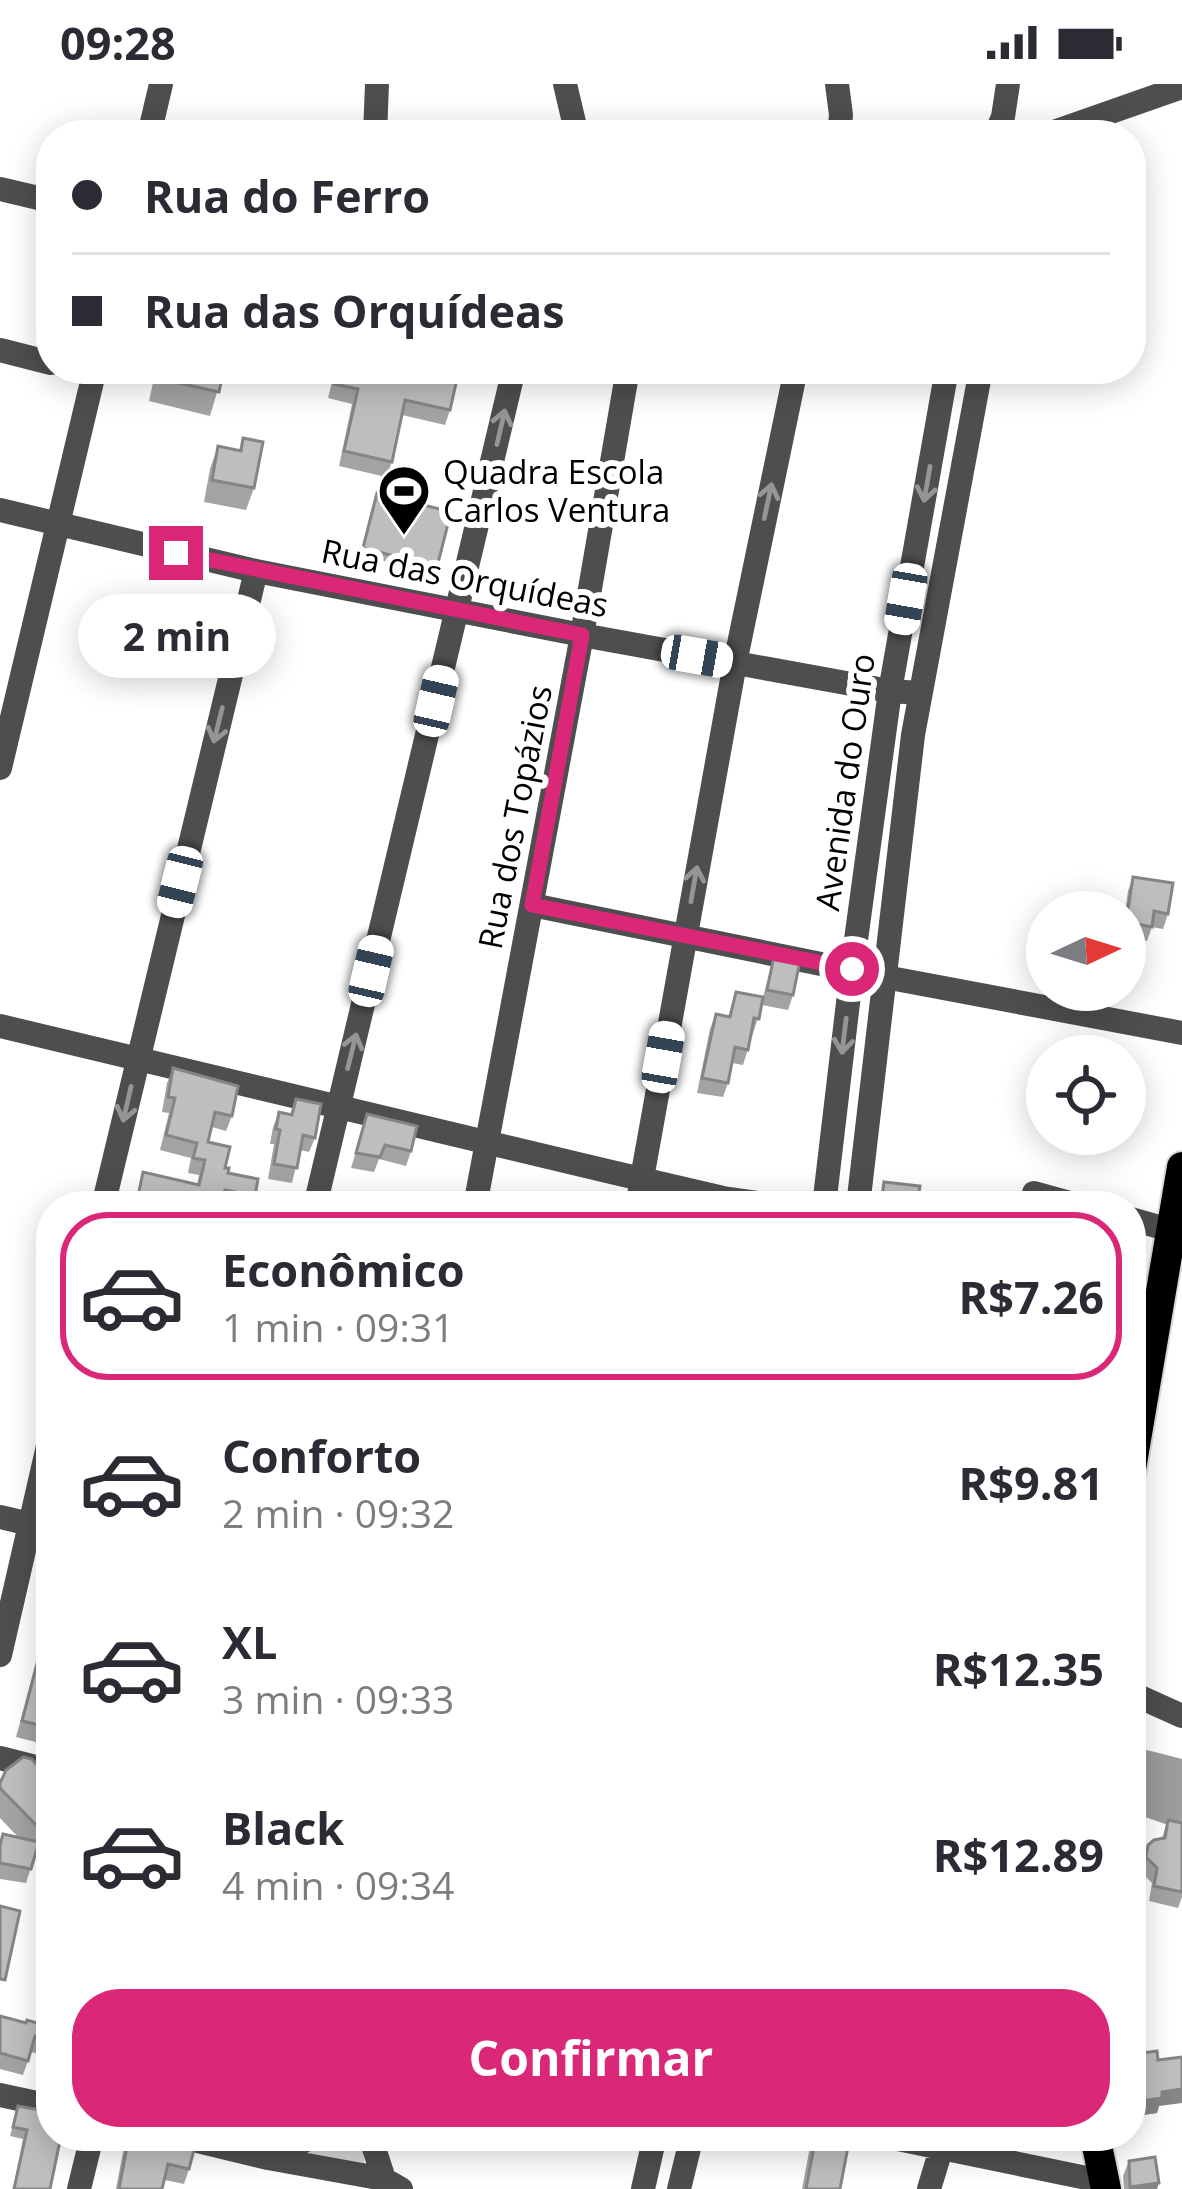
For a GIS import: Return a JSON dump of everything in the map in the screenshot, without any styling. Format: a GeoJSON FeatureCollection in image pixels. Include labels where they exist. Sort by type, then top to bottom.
{"type":"FeatureCollection","features":[{"type":"Feature","properties":{"kind":"main road"},"geometry":{"type":"LineString","coordinates":[[1146,1377],[1181,1177]]}},
{"type":"Feature","properties":{"kind":"main road"},"geometry":{"type":"LineString","coordinates":[[1099,2151],[1106,2186]]}},
{"type":"Feature","properties":{"kind":"street"},"geometry":{"type":"LineString","coordinates":[[153,120],[161,84]]}},
{"type":"Feature","properties":{"kind":"street"},"geometry":{"type":"LineString","coordinates":[[376,120],[377,84]]}},
{"type":"Feature","properties":{"kind":"street"},"geometry":{"type":"LineString","coordinates":[[565,84],[573,120]]}},
{"type":"Feature","properties":{"kind":"street"},"geometry":{"type":"LineString","coordinates":[[837,84],[840,120]]}},
{"type":"Feature","properties":{"kind":"street"},"geometry":{"type":"LineString","coordinates":[[1006,120],[1008,84]]}},
{"type":"Feature","properties":{"kind":"street"},"geometry":{"type":"LineString","coordinates":[[1088,120],[1182,87]]}},
{"type":"Feature","properties":{"kind":"street"},"geometry":{"type":"LineString","coordinates":[[0,189],[36,197]]}},
{"type":"Feature","properties":{"kind":"street"},"geometry":{"type":"LineString","coordinates":[[0,350],[36,359]]}},
{"type":"Feature","properties":{"kind":"street"},"geometry":{"type":"LineString","coordinates":[[0,768],[12,667],[57,526],[85,384]]}},
{"type":"Feature","properties":{"kind":"street"},"geometry":{"type":"LineString","coordinates":[[318,1191],[511,384]]}},
{"type":"Feature","properties":{"kind":"street","name":"Rua dos Topázios"},"geometry":{"type":"LineString","coordinates":[[478,1191],[625,384]]}},
{"type":"Feature","properties":{"kind":"street"},"geometry":{"type":"LineString","coordinates":[[639,1191],[735,663],[793,384]]}},
{"type":"Feature","properties":{"kind":"street","name":"Avenida do Ouro"},"geometry":{"type":"LineString","coordinates":[[826,1191],[890,691],[944,384]]}},
{"type":"Feature","properties":{"kind":"street","name":"Avenida do Ouro"},"geometry":{"type":"LineString","coordinates":[[860,1191],[920,693],[978,384]]}},
{"type":"Feature","properties":{"kind":"street","name":"Rua das Orquídeas"},"geometry":{"type":"LineString","coordinates":[[0,510],[256,571],[582,635],[920,693]]}},
{"type":"Feature","properties":{"kind":"street"},"geometry":{"type":"LineString","coordinates":[[106,1191],[256,571]]}},
{"type":"Feature","properties":{"kind":"street"},"geometry":{"type":"LineString","coordinates":[[532,905],[1182,1033]]}},
{"type":"Feature","properties":{"kind":"street"},"geometry":{"type":"LineString","coordinates":[[0,1027],[693,1191]]}},
{"type":"Feature","properties":{"kind":"street"},"geometry":{"type":"LineString","coordinates":[[1146,1224],[1170,1230]]}},
{"type":"Feature","properties":{"kind":"street"},"geometry":{"type":"LineString","coordinates":[[0,1517],[36,1525]]}},
{"type":"Feature","properties":{"kind":"street"},"geometry":{"type":"LineString","coordinates":[[0,1655],[36,1542]]}},
{"type":"Feature","properties":{"kind":"street"},"geometry":{"type":"LineString","coordinates":[[1146,1700],[1182,1716]]}},
{"type":"Feature","properties":{"kind":"street"},"geometry":{"type":"LineString","coordinates":[[0,1758],[36,1767]]}},
{"type":"Feature","properties":{"kind":"street"},"geometry":{"type":"LineString","coordinates":[[0,2095],[36,2103]]}},
{"type":"Feature","properties":{"kind":"street"},"geometry":{"type":"LineString","coordinates":[[79,2189],[88,2151]]}},
{"type":"Feature","properties":{"kind":"street"},"geometry":{"type":"LineString","coordinates":[[239,2151],[393,2184]]}},
{"type":"Feature","properties":{"kind":"street"},"geometry":{"type":"LineString","coordinates":[[268,2158],[283,2151]]}},
{"type":"Feature","properties":{"kind":"street"},"geometry":{"type":"LineString","coordinates":[[377,2151],[393,2184]]}},
{"type":"Feature","properties":{"kind":"street"},"geometry":{"type":"LineString","coordinates":[[643,2189],[652,2151]]}},
{"type":"Feature","properties":{"kind":"street"},"geometry":{"type":"LineString","coordinates":[[679,2189],[688,2151]]}},
{"type":"Feature","properties":{"kind":"street"},"geometry":{"type":"LineString","coordinates":[[929,2189],[941,2151]]}},
{"type":"Feature","properties":{"kind":"street"},"geometry":{"type":"LineString","coordinates":[[977,2151],[1106,2186]]}},
{"type":"Feature","properties":{"kind":"shaded area"},"geometry":{"type":"Polygon","coordinates":[[[1146,1750],[1182,1759],[1182,1830],[1146,1817],[1146,1750]]]}},
{"type":"Feature","properties":{"kind":"shaded area"},"geometry":{"type":"Polygon","coordinates":[[[310,2151],[363,2151],[366,2173],[301,2156],[310,2151]]]}},
{"type":"Feature","properties":{"kind":"building"},"geometry":{"type":"Polygon","coordinates":[[[184,384],[221,384],[219,392],[184,384]]]}},
{"type":"Feature","properties":{"kind":"building"},"geometry":{"type":"Polygon","coordinates":[[[334,384],[456,384],[450,410],[405,400],[392,462],[344,451],[358,389],[334,384]]]}},
{"type":"Feature","properties":{"kind":"building"},"geometry":{"type":"Polygon","coordinates":[[[243,438],[263,442],[254,488],[212,480],[218,446],[241,451],[243,438]]]}},
{"type":"Feature","properties":{"kind":"building","name":"Quadra Escola Carlos Ventura"},"geometry":{"type":"Polygon","coordinates":[[[377,493],[451,512],[437,567],[363,548],[377,493]]]}},
{"type":"Feature","properties":{"kind":"building"},"geometry":{"type":"Polygon","coordinates":[[[1133,877],[1173,883],[1168,914],[1154,911],[1152,927],[1146,926],[1146,891],[1131,891],[1133,877]]]}},
{"type":"Feature","properties":{"kind":"building"},"geometry":{"type":"Polygon","coordinates":[[[774,956],[800,961],[793,995],[767,990],[774,956]]]}},
{"type":"Feature","properties":{"kind":"building"},"geometry":{"type":"Polygon","coordinates":[[[736,992],[763,997],[748,1050],[735,1047],[728,1083],[702,1078],[716,1014],[730,1017],[736,992]]]}},
{"type":"Feature","properties":{"kind":"building"},"geometry":{"type":"Polygon","coordinates":[[[173,1068],[238,1086],[232,1116],[215,1112],[208,1142],[230,1147],[225,1168],[228,1173],[258,1179],[256,1191],[139,1191],[143,1172],[199,1185],[205,1160],[193,1158],[197,1143],[166,1135],[175,1098],[168,1097],[173,1068]]]}},
{"type":"Feature","properties":{"kind":"building"},"geometry":{"type":"Polygon","coordinates":[[[296,1099],[321,1104],[315,1138],[303,1135],[297,1168],[274,1164],[279,1112],[292,1115],[296,1099]]]}},
{"type":"Feature","properties":{"kind":"building"},"geometry":{"type":"Polygon","coordinates":[[[367,1114],[417,1126],[411,1151],[385,1145],[380,1157],[356,1153],[367,1114]]]}},
{"type":"Feature","properties":{"kind":"building"},"geometry":{"type":"Polygon","coordinates":[[[884,1182],[920,1186],[919,1191],[883,1191],[884,1182]]]}},
{"type":"Feature","properties":{"kind":"building"},"geometry":{"type":"Polygon","coordinates":[[[36,1667],[36,1724],[22,1721],[36,1667]]]}},
{"type":"Feature","properties":{"kind":"building"},"geometry":{"type":"Polygon","coordinates":[[[23,1757],[36,1764],[36,1825],[0,1788],[6,1770],[23,1757]]]}},
{"type":"Feature","properties":{"kind":"building"},"geometry":{"type":"Polygon","coordinates":[[[1168,1820],[1182,1823],[1182,1892],[1154,1886],[1157,1868],[1146,1857],[1148,1845],[1165,1838],[1168,1820]]]}},
{"type":"Feature","properties":{"kind":"building"},"geometry":{"type":"Polygon","coordinates":[[[3,1834],[36,1841],[31,1869],[0,1863],[3,1834]]]}},
{"type":"Feature","properties":{"kind":"building"},"geometry":{"type":"Polygon","coordinates":[[[0,1906],[20,1911],[5,1980],[0,1979],[0,1906]]]}},
{"type":"Feature","properties":{"kind":"building"},"geometry":{"type":"Polygon","coordinates":[[[0,2016],[36,2023],[28,2061],[0,2053],[0,2016]]]}},
{"type":"Feature","properties":{"kind":"building"},"geometry":{"type":"Polygon","coordinates":[[[1157,2051],[1158,2060],[1182,2057],[1182,2089],[1146,2100],[1146,2052],[1157,2051]]]}},
{"type":"Feature","properties":{"kind":"building"},"geometry":{"type":"Polygon","coordinates":[[[18,2106],[36,2109],[36,2151],[58,2151],[50,2189],[14,2189],[27,2130],[13,2127],[18,2106]]]}},
{"type":"Feature","properties":{"kind":"building"},"geometry":{"type":"Polygon","coordinates":[[[126,2151],[194,2151],[189,2169],[168,2164],[162,2189],[119,2189],[126,2151]]]}},
{"type":"Feature","properties":{"kind":"building"},"geometry":{"type":"Polygon","coordinates":[[[813,2151],[847,2151],[840,2189],[806,2189],[813,2151]]]}},
{"type":"Feature","properties":{"kind":"building"},"geometry":{"type":"Polygon","coordinates":[[[1155,2157],[1159,2183],[1130,2187],[1129,2161],[1155,2157]]]}},
{"type":"Feature","properties":{"kind":"place","name":"Quadra Escola Carlos Ventura"},"geometry":{"type":"Point","coordinates":[404,537]}},
{"type":"Feature","properties":{"kind":"route"},"geometry":{"type":"LineString","coordinates":[[176,553],[582,635],[532,905],[852,969]]}}]}
